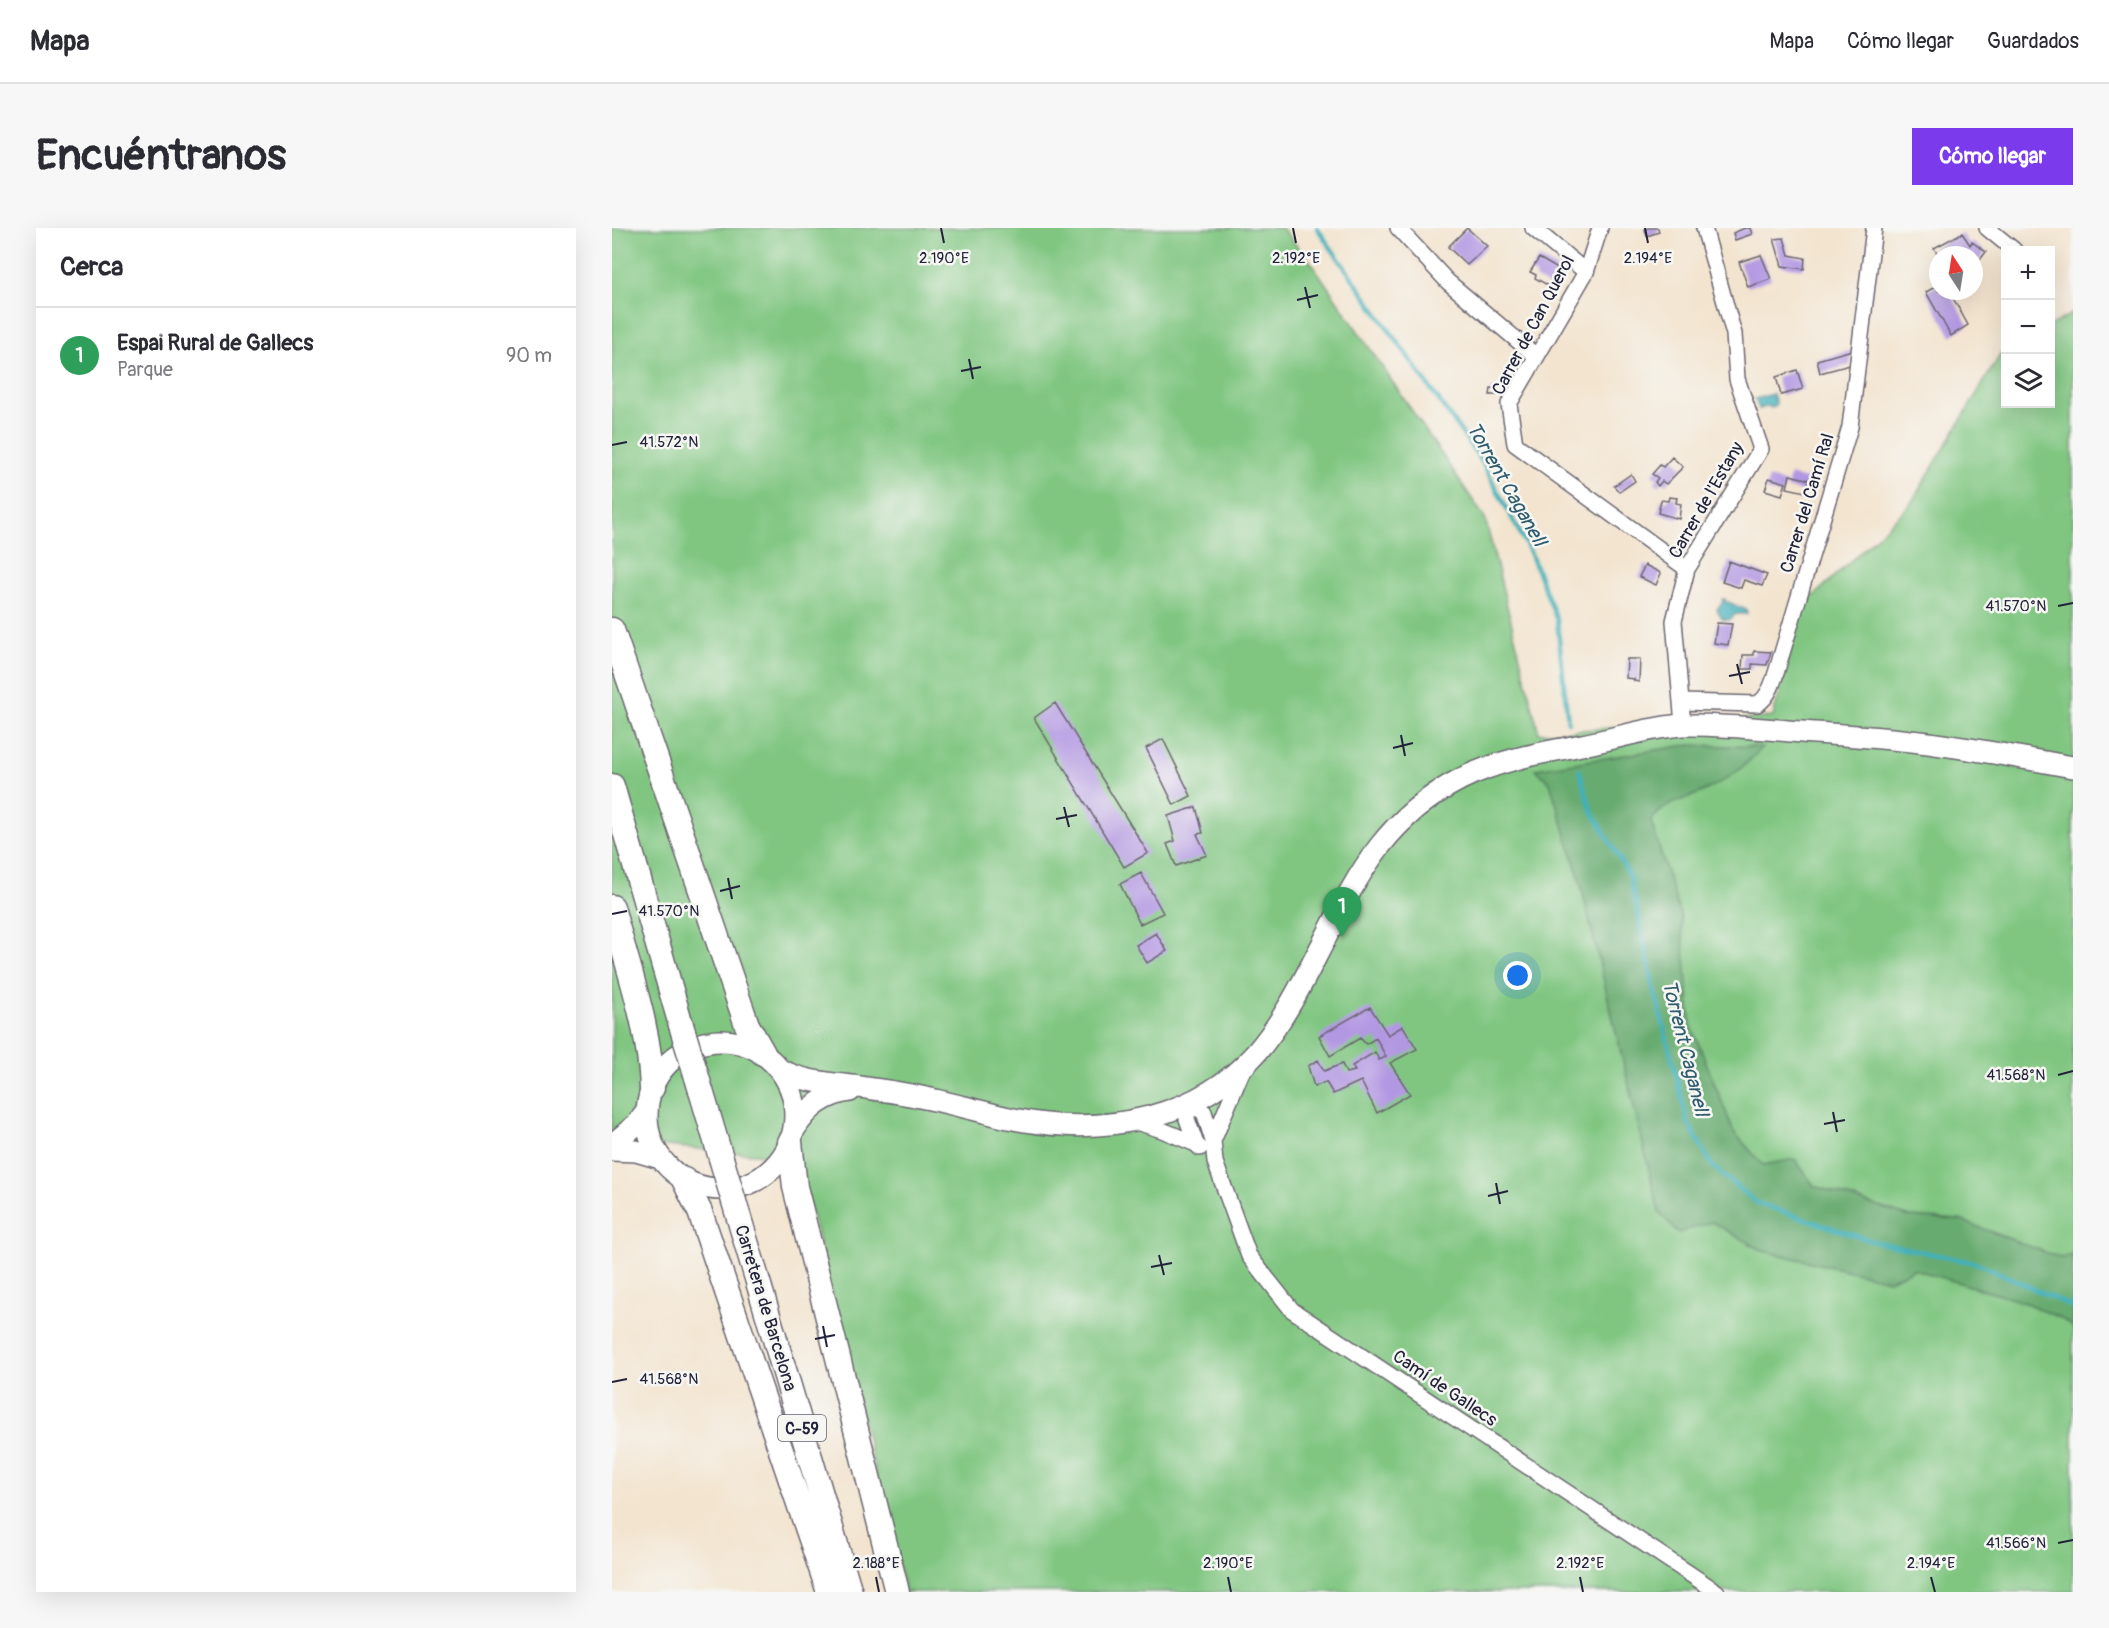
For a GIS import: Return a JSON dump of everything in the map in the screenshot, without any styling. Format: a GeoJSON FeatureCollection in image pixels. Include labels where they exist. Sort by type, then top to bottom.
{"type":"FeatureCollection","features":[{"type":"Feature","properties":{"kind":"highway"},"geometry":{"type":"LineString","coordinates":[[612,630],[747,1024],[772,1062]]}},
{"type":"Feature","properties":{"kind":"highway","name":"Carretera de Barcelona"},"geometry":{"type":"LineString","coordinates":[[612,786],[850,1592]]}},
{"type":"Feature","properties":{"kind":"highway"},"geometry":{"type":"LineString","coordinates":[[612,907],[650,1060],[649,1099]]}},
{"type":"Feature","properties":{"kind":"highway"},"geometry":{"type":"LineString","coordinates":[[792,1136],[795,1187],[897,1592]]}},
{"type":"Feature","properties":{"kind":"highway"},"geometry":{"type":"LineString","coordinates":[[684,1180],[700,1212],[830,1592]]}},
{"type":"Feature","properties":{"kind":"main road"},"geometry":{"type":"LineString","coordinates":[[612,1148],[638,1123],[662,1070],[675,1055],[695,1044],[714,1041],[745,1044],[804,1081],[869,1088],[921,1097],[1021,1121],[1043,1124],[1084,1126],[1133,1121],[1188,1104],[1232,1076],[1257,1052],[1302,985],[1359,875],[1383,839],[1426,801],[1460,780],[1496,764],[1643,731],[1683,725],[1757,728],[1916,741],[2073,767]]}},
{"type":"Feature","properties":{"kind":"main road"},"geometry":{"type":"LineString","coordinates":[[772,1062],[788,1083],[793,1098],[795,1114],[792,1136]]}},
{"type":"Feature","properties":{"kind":"main road"},"geometry":{"type":"LineString","coordinates":[[649,1099],[651,1139],[660,1158],[684,1180],[714,1189],[733,1188],[746,1184],[766,1173],[778,1161],[806,1113],[828,1096],[869,1088]]}},
{"type":"Feature","properties":{"kind":"main road"},"geometry":{"type":"LineString","coordinates":[[612,1148],[636,1151],[660,1158]]}},
{"type":"Feature","properties":{"kind":"street"},"geometry":{"type":"LineString","coordinates":[[1398,228],[1448,282],[1536,357]]}},
{"type":"Feature","properties":{"kind":"street"},"geometry":{"type":"LineString","coordinates":[[1533,228],[1586,272]]}},
{"type":"Feature","properties":{"kind":"street","name":"Carrer de Can Querol"},"geometry":{"type":"LineString","coordinates":[[1600,228],[1586,272],[1509,404],[1515,444],[1687,569]]}},
{"type":"Feature","properties":{"kind":"street","name":"Carrer de l'Estany"},"geometry":{"type":"LineString","coordinates":[[1683,725],[1674,621],[1687,569],[1761,449],[1737,379],[1734,334],[1704,228]]}},
{"type":"Feature","properties":{"kind":"street","name":"Carrer del Camí Ral"},"geometry":{"type":"LineString","coordinates":[[1681,702],[1756,704],[1764,699],[1769,689],[1850,428],[1874,228]]}},
{"type":"Feature","properties":{"kind":"street"},"geometry":{"type":"LineString","coordinates":[[1987,228],[2009,246]]}},
{"type":"Feature","properties":{"kind":"street","name":"Camí de Gallecs"},"geometry":{"type":"LineString","coordinates":[[1213,1141],[1246,1062]]}},
{"type":"Feature","properties":{"kind":"street","name":"Camí de Gallecs"},"geometry":{"type":"LineString","coordinates":[[1196,1144],[1187,1119],[1188,1104],[1204,1112],[1213,1141],[1215,1162],[1249,1256],[1292,1310],[1718,1592]]}},
{"type":"Feature","properties":{"kind":"street","name":"Camí de Gallecs"},"geometry":{"type":"LineString","coordinates":[[1133,1121],[1196,1144],[1215,1162]]}},
{"type":"Feature","properties":{"kind":"green space"},"geometry":{"type":"Polygon","coordinates":[[[612,228],[1282,228],[1313,265],[1485,518],[1539,733],[1773,717],[1802,607],[1910,505],[2001,354],[2001,408],[2055,408],[2055,323],[2073,313],[2073,1592],[905,1592],[798,1158],[612,1141],[612,228]]]}},
{"type":"Feature","properties":{"kind":"green space"},"geometry":{"type":"Polygon","coordinates":[[[1688,745],[1763,747],[1731,776],[1700,793],[1670,805],[1651,821],[1681,917],[1691,1025],[1734,1132],[1763,1165],[1795,1159],[1814,1186],[1910,1217],[1960,1220],[2061,1258],[2073,1255],[2073,1327],[2060,1318],[2026,1303],[1914,1269],[1889,1280],[1763,1251],[1712,1222],[1678,1233],[1659,1212],[1579,877],[1550,783],[1536,769],[1688,745]]]}},
{"type":"Feature","properties":{"kind":"water"},"geometry":{"type":"Polygon","coordinates":[[[1773,394],[1775,407],[1759,409],[1755,399],[1773,394]]]}},
{"type":"Feature","properties":{"kind":"water"},"geometry":{"type":"Polygon","coordinates":[[[1722,599],[1746,609],[1747,614],[1736,614],[1729,620],[1722,619],[1717,609],[1723,602],[1722,599]]]}},
{"type":"Feature","properties":{"kind":"building"},"geometry":{"type":"Polygon","coordinates":[[[1467,228],[1487,246],[1467,265],[1448,247],[1467,228]]]}},
{"type":"Feature","properties":{"kind":"building"},"geometry":{"type":"Polygon","coordinates":[[[1658,228],[1659,232],[1647,236],[1645,229],[1658,228]]]}},
{"type":"Feature","properties":{"kind":"building"},"geometry":{"type":"Polygon","coordinates":[[[1750,228],[1752,234],[1735,240],[1733,233],[1750,228]]]}},
{"type":"Feature","properties":{"kind":"building"},"geometry":{"type":"Polygon","coordinates":[[[1962,233],[1970,245],[1972,242],[1978,246],[1938,246],[1962,233]]]}},
{"type":"Feature","properties":{"kind":"building"},"geometry":{"type":"Polygon","coordinates":[[[1784,238],[1789,255],[1805,258],[1804,269],[1782,266],[1774,239],[1784,238]]]}},
{"type":"Feature","properties":{"kind":"building"},"geometry":{"type":"Polygon","coordinates":[[[1761,255],[1771,279],[1748,287],[1739,262],[1761,255]]]}},
{"type":"Feature","properties":{"kind":"building"},"geometry":{"type":"Polygon","coordinates":[[[1539,258],[1558,269],[1549,286],[1535,278],[1536,275],[1530,272],[1539,258]]]}},
{"type":"Feature","properties":{"kind":"building"},"geometry":{"type":"Polygon","coordinates":[[[1931,300],[1954,300],[1968,325],[1951,336],[1931,300]]]}},
{"type":"Feature","properties":{"kind":"building"},"geometry":{"type":"Polygon","coordinates":[[[1852,350],[1850,365],[1820,373],[1817,360],[1852,350]]]}},
{"type":"Feature","properties":{"kind":"building"},"geometry":{"type":"Polygon","coordinates":[[[1797,370],[1803,389],[1781,395],[1776,377],[1797,370]]]}},
{"type":"Feature","properties":{"kind":"building"},"geometry":{"type":"Polygon","coordinates":[[[1491,388],[1498,389],[1497,395],[1490,395],[1491,388]]]}},
{"type":"Feature","properties":{"kind":"building"},"geometry":{"type":"Polygon","coordinates":[[[1672,457],[1683,467],[1666,484],[1662,481],[1658,486],[1655,482],[1658,478],[1652,474],[1672,457]]]}},
{"type":"Feature","properties":{"kind":"building"},"geometry":{"type":"Polygon","coordinates":[[[1631,474],[1635,481],[1619,492],[1614,486],[1631,474]]]}},
{"type":"Feature","properties":{"kind":"building"},"geometry":{"type":"Polygon","coordinates":[[[1790,475],[1810,480],[1805,492],[1787,488],[1790,475]]]}},
{"type":"Feature","properties":{"kind":"building"},"geometry":{"type":"Polygon","coordinates":[[[1769,478],[1786,483],[1782,495],[1765,490],[1769,478]]]}},
{"type":"Feature","properties":{"kind":"building"},"geometry":{"type":"Polygon","coordinates":[[[1669,497],[1677,498],[1676,503],[1681,504],[1679,519],[1658,513],[1661,500],[1668,501],[1669,497]]]}},
{"type":"Feature","properties":{"kind":"building"},"geometry":{"type":"Polygon","coordinates":[[[1729,561],[1767,575],[1762,586],[1744,580],[1741,588],[1722,582],[1729,561]]]}},
{"type":"Feature","properties":{"kind":"building"},"geometry":{"type":"Polygon","coordinates":[[[1645,565],[1661,573],[1656,585],[1639,577],[1645,565]]]}},
{"type":"Feature","properties":{"kind":"building"},"geometry":{"type":"Polygon","coordinates":[[[1717,623],[1732,624],[1728,645],[1714,643],[1717,623]]]}},
{"type":"Feature","properties":{"kind":"building"},"geometry":{"type":"Polygon","coordinates":[[[1754,651],[1771,652],[1767,665],[1752,664],[1752,669],[1742,669],[1743,655],[1754,655],[1754,651]]]}},
{"type":"Feature","properties":{"kind":"building"},"geometry":{"type":"Polygon","coordinates":[[[1627,659],[1640,659],[1639,682],[1626,678],[1627,659]]]}},
{"type":"Feature","properties":{"kind":"building"},"geometry":{"type":"Polygon","coordinates":[[[1055,703],[1148,853],[1124,867],[1034,718],[1055,703]]]}},
{"type":"Feature","properties":{"kind":"building"},"geometry":{"type":"Polygon","coordinates":[[[1163,739],[1191,796],[1174,805],[1146,748],[1163,739]]]}},
{"type":"Feature","properties":{"kind":"building"},"geometry":{"type":"Polygon","coordinates":[[[1196,807],[1203,833],[1197,834],[1207,855],[1176,866],[1167,844],[1175,841],[1168,816],[1196,807]]]}},
{"type":"Feature","properties":{"kind":"building"},"geometry":{"type":"Polygon","coordinates":[[[1141,873],[1163,913],[1140,924],[1120,884],[1141,873]]]}},
{"type":"Feature","properties":{"kind":"building"},"geometry":{"type":"Polygon","coordinates":[[[1156,933],[1167,951],[1147,963],[1136,945],[1156,933]]]}},
{"type":"Feature","properties":{"kind":"building"},"geometry":{"type":"Polygon","coordinates":[[[1370,1007],[1388,1035],[1403,1026],[1417,1049],[1390,1063],[1410,1094],[1377,1113],[1361,1081],[1333,1094],[1326,1082],[1314,1087],[1308,1066],[1318,1060],[1324,1071],[1342,1064],[1346,1073],[1355,1071],[1352,1066],[1375,1052],[1379,1060],[1386,1057],[1376,1038],[1366,1044],[1360,1038],[1330,1056],[1319,1036],[1370,1007]]]}},
{"type":"Feature","properties":{"kind":"waterway","name":"Torrent Caganell"},"geometry":{"type":"LineString","coordinates":[[1317,228],[1481,460],[1530,552],[1557,620],[1568,722]]}},
{"type":"Feature","properties":{"kind":"waterway","name":"Torrent Caganell"},"geometry":{"type":"LineString","coordinates":[[1579,770],[1591,809],[1630,877],[1653,984],[1688,1123],[1713,1167],[1757,1203],[1872,1241],[1980,1264],[2073,1307]]}},
{"type":"Feature","properties":{"kind":"place","name":"Espai Rural de Gallecs"},"geometry":{"type":"Point","coordinates":[1342,937]}}]}
